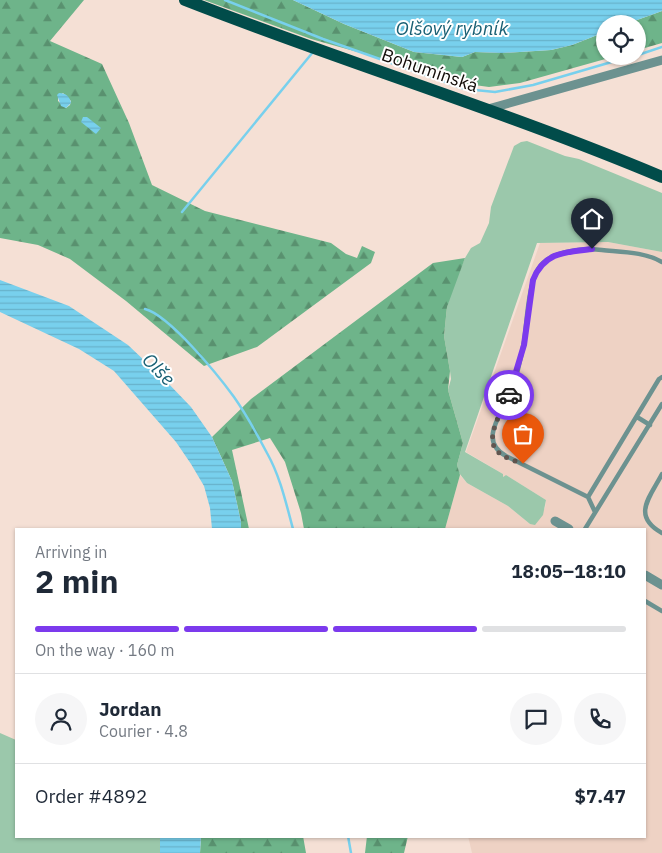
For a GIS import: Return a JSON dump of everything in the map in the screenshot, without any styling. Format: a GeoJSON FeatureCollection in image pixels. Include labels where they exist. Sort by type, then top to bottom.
{"type":"FeatureCollection","features":[{"type":"Feature","properties":{"kind":"main road","name":"Bohumínská"},"geometry":{"type":"LineString","coordinates":[[185,0],[488,109],[662,177]]}},
{"type":"Feature","properties":{"kind":"street"},"geometry":{"type":"LineString","coordinates":[[488,109],[662,60]]}},
{"type":"Feature","properties":{"kind":"street"},"geometry":{"type":"LineString","coordinates":[[555,522],[567,528]]}},
{"type":"Feature","properties":{"kind":"street"},"geometry":{"type":"LineString","coordinates":[[646,576],[662,585]]}},
{"type":"Feature","properties":{"kind":"lane"},"geometry":{"type":"LineString","coordinates":[[595,512],[588,497],[498,452],[493,446],[493,429],[512,390],[524,345],[533,280],[542,263],[564,252],[592,249],[639,254],[662,262]]}},
{"type":"Feature","properties":{"kind":"lane"},"geometry":{"type":"LineString","coordinates":[[588,497],[659,379],[662,377]]}},
{"type":"Feature","properties":{"kind":"lane"},"geometry":{"type":"LineString","coordinates":[[586,528],[662,404]]}},
{"type":"Feature","properties":{"kind":"lane"},"geometry":{"type":"LineString","coordinates":[[637,417],[650,425]]}},
{"type":"Feature","properties":{"kind":"lane"},"geometry":{"type":"LineString","coordinates":[[662,474],[644,508],[647,522],[652,528],[662,533]]}},
{"type":"Feature","properties":{"kind":"lane"},"geometry":{"type":"LineString","coordinates":[[646,602],[662,611]]}},
{"type":"Feature","properties":{"kind":"shaded area"},"geometry":{"type":"Polygon","coordinates":[[[608,242],[662,252],[662,853],[472,853],[468,838],[646,838],[646,528],[445,528],[460,475],[467,483],[508,506],[530,524],[545,508],[546,500],[506,475],[503,477],[503,474],[466,452],[540,243],[608,242]]]}},
{"type":"Feature","properties":{"kind":"green space"},"geometry":{"type":"Polygon","coordinates":[[[0,0],[84,0],[50,41],[102,64],[129,123],[152,185],[205,211],[331,243],[346,254],[357,258],[362,246],[375,252],[371,263],[257,347],[204,366],[126,301],[70,259],[38,245],[0,238],[0,0]],[[63,93],[58,97],[58,101],[66,108],[70,105],[71,101],[63,93]]]}},
{"type":"Feature","properties":{"kind":"green space"},"geometry":{"type":"Polygon","coordinates":[[[204,0],[293,0],[344,24],[414,52],[462,57],[475,52],[502,53],[551,50],[572,45],[596,36],[596,62],[520,83],[489,87],[467,84],[311,39],[204,0]]]}},
{"type":"Feature","properties":{"kind":"green space"},"geometry":{"type":"Polygon","coordinates":[[[662,11],[662,43],[646,48],[646,17],[662,11]]]}},
{"type":"Feature","properties":{"kind":"green space"},"geometry":{"type":"Polygon","coordinates":[[[527,141],[565,156],[579,159],[662,193],[662,252],[608,242],[537,243],[465,452],[503,474],[503,477],[506,475],[546,500],[543,515],[535,525],[530,524],[508,506],[467,483],[459,473],[457,465],[463,443],[448,390],[451,379],[444,336],[447,307],[452,289],[465,258],[471,248],[480,243],[489,223],[491,207],[514,146],[527,141]]]}},
{"type":"Feature","properties":{"kind":"green space"},"geometry":{"type":"Polygon","coordinates":[[[465,258],[447,307],[444,336],[450,371],[448,390],[463,443],[457,465],[460,475],[445,528],[304,528],[285,462],[270,438],[232,450],[249,528],[241,528],[232,481],[212,437],[251,399],[433,263],[465,258]]]}},
{"type":"Feature","properties":{"kind":"green space"},"geometry":{"type":"Polygon","coordinates":[[[0,733],[15,740],[15,838],[160,838],[160,853],[0,853],[0,733]]]}},
{"type":"Feature","properties":{"kind":"green space"},"geometry":{"type":"Polygon","coordinates":[[[201,838],[303,838],[306,853],[200,853],[201,838]]]}},
{"type":"Feature","properties":{"kind":"green space"},"geometry":{"type":"Polygon","coordinates":[[[367,838],[408,838],[404,853],[365,853],[367,838]]]}},
{"type":"Feature","properties":{"kind":"water","name":"Olšový rybník"},"geometry":{"type":"Polygon","coordinates":[[[293,0],[662,0],[662,11],[646,17],[646,15],[596,15],[596,36],[572,45],[551,50],[502,53],[475,52],[462,57],[414,52],[344,24],[293,0]]]}},
{"type":"Feature","properties":{"kind":"water"},"geometry":{"type":"Polygon","coordinates":[[[59,93],[66,95],[70,99],[71,103],[66,108],[61,106],[57,95],[59,93]]]}},
{"type":"Feature","properties":{"kind":"water"},"geometry":{"type":"Polygon","coordinates":[[[83,117],[87,117],[101,128],[96,134],[81,122],[83,117]]]}},
{"type":"Feature","properties":{"kind":"water"},"geometry":{"type":"Polygon","coordinates":[[[0,280],[69,306],[128,345],[191,407],[212,437],[232,481],[241,528],[212,528],[210,508],[204,486],[191,464],[176,442],[114,371],[79,349],[0,312],[0,280]]]}},
{"type":"Feature","properties":{"kind":"water"},"geometry":{"type":"Polygon","coordinates":[[[160,838],[201,838],[200,853],[160,853],[160,838]]]}},
{"type":"Feature","properties":{"kind":"waterway"},"geometry":{"type":"LineString","coordinates":[[225,0],[323,39],[465,89],[495,92],[533,85],[601,65]]}},
{"type":"Feature","properties":{"kind":"waterway"},"geometry":{"type":"LineString","coordinates":[[646,52],[662,47]]}},
{"type":"Feature","properties":{"kind":"waterway"},"geometry":{"type":"LineString","coordinates":[[182,212],[313,52]]}},
{"type":"Feature","properties":{"kind":"waterway"},"geometry":{"type":"LineString","coordinates":[[145,309],[167,322],[227,387],[247,417],[272,462],[293,528]]}},
{"type":"Feature","properties":{"kind":"waterway"},"geometry":{"type":"LineString","coordinates":[[348,838],[351,853]]}},
{"type":"Feature","properties":{"kind":"way so far"},"geometry":{"type":"LineString","coordinates":[[509,395],[493,429],[493,446],[498,452],[523,464]]}},
{"type":"Feature","properties":{"kind":"route"},"geometry":{"type":"LineString","coordinates":[[509,395],[524,345],[533,280],[537,271],[542,263],[564,252],[592,249]]}},
{"type":"Feature","properties":{"kind":"water label","name":"Olše"},"geometry":{"type":"Point","coordinates":[159,369]}}]}
